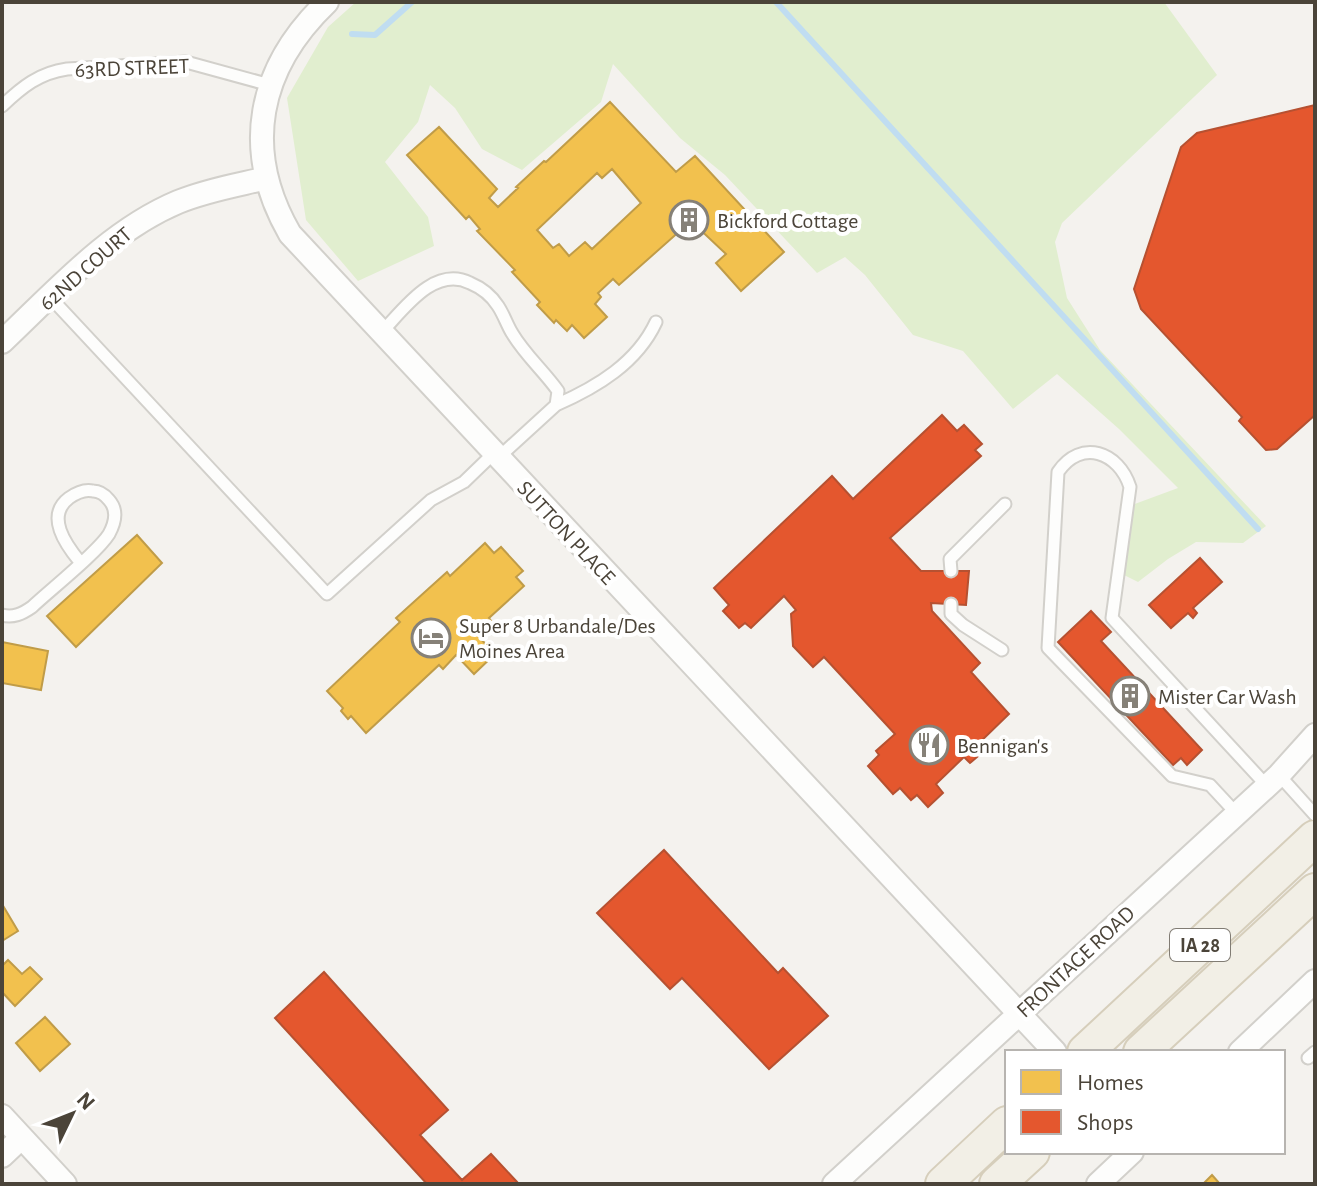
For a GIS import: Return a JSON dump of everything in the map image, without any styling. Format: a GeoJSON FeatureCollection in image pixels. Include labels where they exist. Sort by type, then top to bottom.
{"type":"FeatureCollection","features":[{"type":"Feature","properties":{"kind":"main road","name":"IA 28"},"geometry":{"type":"LineString","coordinates":[[1087,1050],[1315,838]]}},
{"type":"Feature","properties":{"kind":"main road","name":"IA 28"},"geometry":{"type":"LineString","coordinates":[[1143,1050],[1315,891]]}},
{"type":"Feature","properties":{"kind":"main road"},"geometry":{"type":"LineString","coordinates":[[943,1184],[1005,1126]]}},
{"type":"Feature","properties":{"kind":"main road"},"geometry":{"type":"LineString","coordinates":[[997,1184],[1030,1154]]}},
{"type":"Feature","properties":{"kind":"street","name":"SUTTON PLACE"},"geometry":{"type":"LineString","coordinates":[[327,2],[304,24],[283,53],[270,85],[262,123],[267,178],[276,209],[290,234],[1053,1050]]}},
{"type":"Feature","properties":{"kind":"street","name":"62ND COURT"},"geometry":{"type":"LineString","coordinates":[[2,342],[107,245],[147,217],[180,201],[267,178]]}},
{"type":"Feature","properties":{"kind":"street","name":"FRONTAGE ROAD"},"geometry":{"type":"LineString","coordinates":[[834,1184],[1273,781],[1315,735]]}},
{"type":"Feature","properties":{"kind":"street"},"geometry":{"type":"LineString","coordinates":[[1242,1050],[1315,981]]}},
{"type":"Feature","properties":{"kind":"street"},"geometry":{"type":"LineString","coordinates":[[2,1116],[65,1184]]}},
{"type":"Feature","properties":{"kind":"street"},"geometry":{"type":"LineString","coordinates":[[2,1156],[21,1138]]}},
{"type":"Feature","properties":{"kind":"street"},"geometry":{"type":"LineString","coordinates":[[1098,1184],[1130,1154]]}},
{"type":"Feature","properties":{"kind":"lane","name":"63RD STREET"},"geometry":{"type":"LineString","coordinates":[[2,106],[30,81],[50,71],[67,69],[186,62],[270,85]]}},
{"type":"Feature","properties":{"kind":"lane"},"geometry":{"type":"LineString","coordinates":[[380,333],[428,287],[448,279],[465,280],[484,290],[498,305],[511,332],[531,361],[558,391],[556,405]]}},
{"type":"Feature","properties":{"kind":"lane"},"geometry":{"type":"LineString","coordinates":[[50,297],[327,594],[431,500],[464,482],[556,405],[601,383],[648,339],[656,322]]}},
{"type":"Feature","properties":{"kind":"lane"},"geometry":{"type":"LineString","coordinates":[[1236,813],[1210,785],[1172,776],[1048,648],[1058,472],[1064,463],[1082,454],[1097,453],[1111,458],[1123,470],[1130,487],[1112,618],[1273,781],[1315,815]]}},
{"type":"Feature","properties":{"kind":"lane"},"geometry":{"type":"LineString","coordinates":[[2,615],[22,614],[80,562],[107,537],[115,520],[114,507],[95,490],[82,491],[70,497],[57,517],[66,546],[80,562]]}},
{"type":"Feature","properties":{"kind":"lane"},"geometry":{"type":"LineString","coordinates":[[951,571],[950,559],[1005,504]]}},
{"type":"Feature","properties":{"kind":"lane"},"geometry":{"type":"LineString","coordinates":[[951,604],[951,614],[963,625],[1002,650]]}},
{"type":"Feature","properties":{"kind":"green space"},"geometry":{"type":"Polygon","coordinates":[[[356,2],[1164,2],[1217,75],[1062,223],[1055,242],[1067,298],[1100,350],[1266,526],[1243,543],[1196,542],[1138,582],[1124,575],[1132,505],[1178,488],[1119,429],[1057,374],[1013,409],[963,351],[913,335],[865,275],[845,257],[817,273],[725,175],[680,138],[613,64],[601,102],[522,170],[482,149],[455,108],[430,85],[418,122],[385,162],[428,217],[434,246],[358,281],[306,220],[287,98],[328,27],[356,2]]]}},
{"type":"Feature","properties":{"kind":"building: Homes","name":"Bickford Cottage"},"geometry":{"type":"Polygon","coordinates":[[[610,102],[676,172],[695,156],[784,252],[741,291],[716,263],[726,254],[691,221],[619,285],[613,279],[598,293],[601,297],[595,304],[607,317],[584,338],[572,325],[567,331],[556,320],[554,323],[537,305],[540,302],[512,272],[515,270],[477,231],[480,229],[469,216],[466,219],[407,155],[439,127],[497,189],[489,198],[498,207],[610,102]],[[612,169],[602,178],[597,173],[537,230],[553,248],[559,244],[569,256],[585,242],[592,249],[641,203],[612,169]]]}},
{"type":"Feature","properties":{"kind":"building: Homes"},"geometry":{"type":"Polygon","coordinates":[[[137,535],[162,563],[76,647],[47,616],[137,535]]]}},
{"type":"Feature","properties":{"kind":"building: Homes","name":"Super 8 Urbandale/Des Moines Area"},"geometry":{"type":"Polygon","coordinates":[[[485,543],[494,553],[501,547],[523,571],[516,577],[524,586],[489,618],[492,622],[477,635],[495,654],[474,674],[456,655],[443,669],[439,665],[366,733],[351,716],[348,719],[341,711],[343,708],[327,691],[400,622],[396,618],[447,572],[450,576],[485,543]]]}},
{"type":"Feature","properties":{"kind":"building: Homes"},"geometry":{"type":"Polygon","coordinates":[[[2,642],[48,651],[41,690],[2,683],[2,642]]]}},
{"type":"Feature","properties":{"kind":"building: Homes"},"geometry":{"type":"Polygon","coordinates":[[[2,904],[18,931],[2,941],[2,904]]]}},
{"type":"Feature","properties":{"kind":"building: Homes"},"geometry":{"type":"Polygon","coordinates":[[[8,960],[22,974],[30,967],[42,979],[15,1006],[2,992],[2,966],[8,960]]]}},
{"type":"Feature","properties":{"kind":"building: Homes"},"geometry":{"type":"Polygon","coordinates":[[[45,1017],[70,1044],[40,1071],[16,1043],[45,1017]]]}},
{"type":"Feature","properties":{"kind":"building: Homes"},"geometry":{"type":"Polygon","coordinates":[[[1212,1175],[1220,1184],[1203,1184],[1212,1175]]]}},
{"type":"Feature","properties":{"kind":"building: Shops"},"geometry":{"type":"Polygon","coordinates":[[[1315,105],[1315,415],[1277,449],[1266,450],[1239,421],[1242,417],[1141,309],[1134,289],[1181,147],[1197,133],[1315,105]]]}},
{"type":"Feature","properties":{"kind":"building: Shops"},"geometry":{"type":"Polygon","coordinates":[[[942,415],[957,431],[964,425],[982,444],[975,450],[981,456],[890,538],[921,571],[969,571],[966,605],[931,603],[932,611],[980,663],[971,672],[1009,714],[977,745],[983,752],[970,763],[964,757],[936,784],[943,793],[928,807],[917,795],[911,800],[900,788],[893,794],[868,766],[879,755],[876,751],[895,734],[824,657],[813,667],[793,646],[791,614],[796,610],[784,596],[751,628],[745,623],[739,628],[723,611],[729,605],[714,588],[832,476],[853,499],[942,415]]]}},
{"type":"Feature","properties":{"kind":"building: Shops"},"geometry":{"type":"Polygon","coordinates":[[[1200,558],[1222,582],[1193,608],[1197,613],[1193,618],[1188,613],[1171,628],[1149,605],[1200,558]]]}},
{"type":"Feature","properties":{"kind":"building: Shops","name":"Mister Car Wash"},"geometry":{"type":"Polygon","coordinates":[[[1091,611],[1111,632],[1101,641],[1202,750],[1187,765],[1181,758],[1173,765],[1058,642],[1091,611]]]}},
{"type":"Feature","properties":{"kind":"building: Shops"},"geometry":{"type":"Polygon","coordinates":[[[664,850],[778,973],[783,968],[828,1016],[769,1069],[682,978],[670,989],[597,913],[664,850]]]}},
{"type":"Feature","properties":{"kind":"building: Shops"},"geometry":{"type":"Polygon","coordinates":[[[324,972],[448,1110],[420,1135],[462,1180],[491,1154],[519,1184],[427,1184],[275,1018],[324,972]]]}},
{"type":"Feature","properties":{"kind":"waterway"},"geometry":{"type":"LineString","coordinates":[[352,34],[375,35],[412,2]]}},
{"type":"Feature","properties":{"kind":"waterway"},"geometry":{"type":"LineString","coordinates":[[776,2],[1258,529]]}},
{"type":"Feature","properties":{"kind":"place","name":"Bickford Cottage"},"geometry":{"type":"Point","coordinates":[689,220]}},
{"type":"Feature","properties":{"kind":"place","name":"Super 8 Urbandale/Des Moines Area"},"geometry":{"type":"Point","coordinates":[431,638]}},
{"type":"Feature","properties":{"kind":"place","name":"Mister Car Wash"},"geometry":{"type":"Point","coordinates":[1130,696]}},
{"type":"Feature","properties":{"kind":"place","name":"Bennigan's"},"geometry":{"type":"Point","coordinates":[929,745]}}]}
